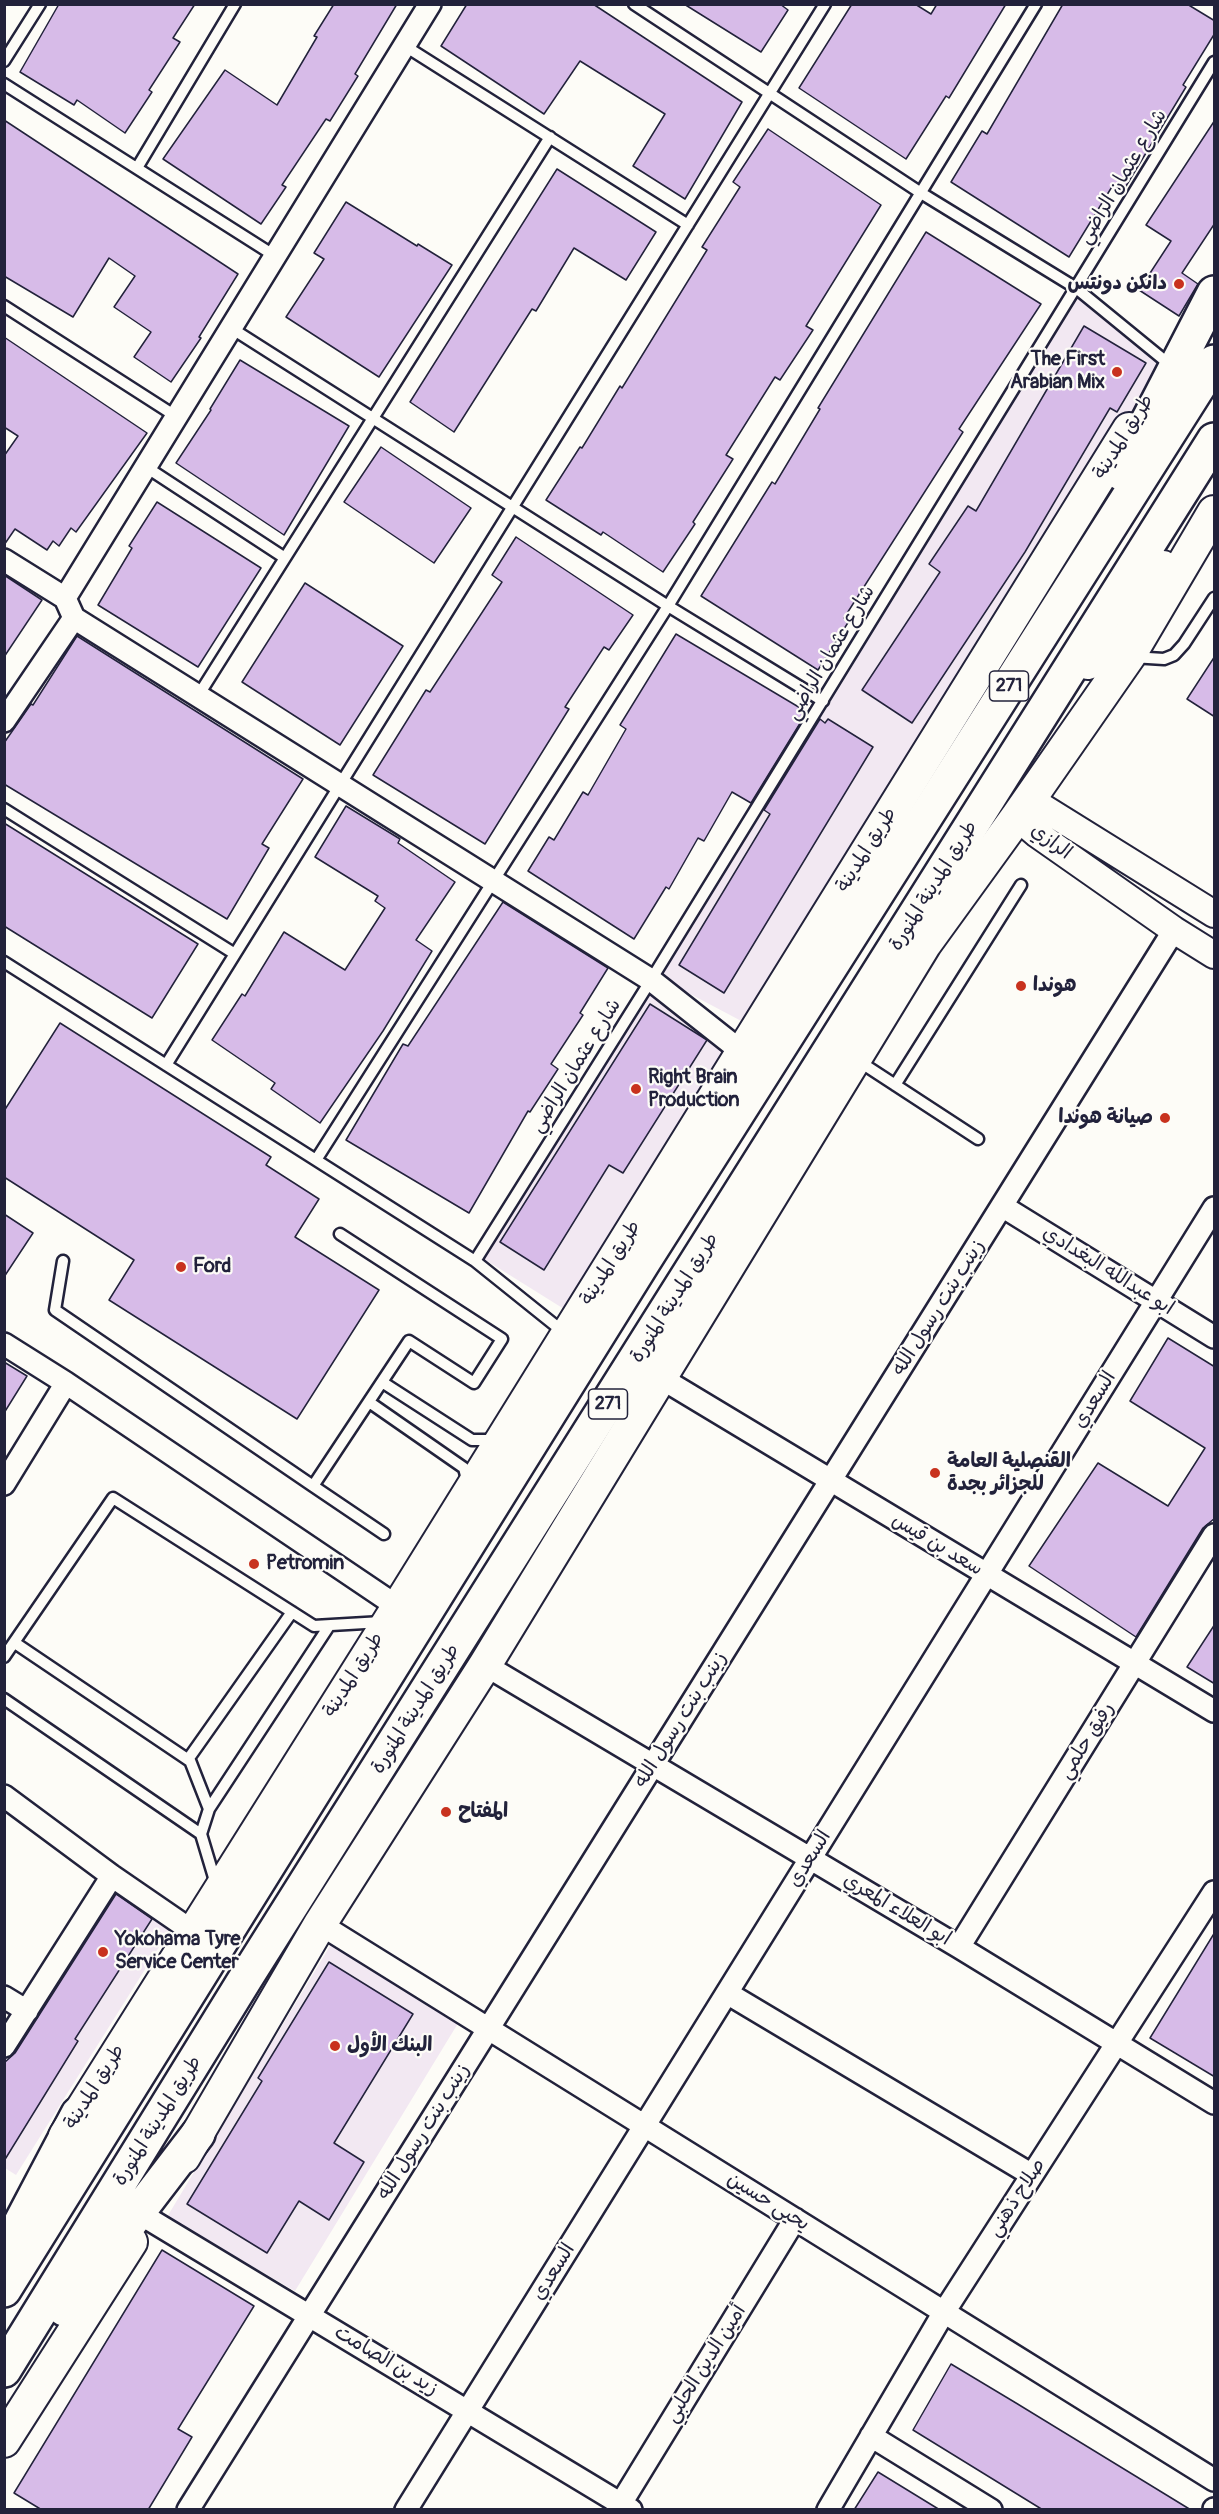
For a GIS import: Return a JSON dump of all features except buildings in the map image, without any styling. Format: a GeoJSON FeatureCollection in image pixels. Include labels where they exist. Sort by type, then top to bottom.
{"type":"FeatureCollection","features":[{"type":"Feature","properties":{"kind":"highway"},"geometry":{"type":"LineString","coordinates":[[990,717],[1215,292]]}},
{"type":"Feature","properties":{"kind":"highway","name":"طريق المدينة المنورة"},"geometry":{"type":"LineString","coordinates":[[4,2290],[737,1114],[1215,362]]}},
{"type":"Feature","properties":{"kind":"highway","name":"طريق المدينة المنورة"},"geometry":{"type":"LineString","coordinates":[[4,2370],[247,1976],[1215,440]]}},
{"type":"Feature","properties":{"kind":"highway"},"geometry":{"type":"LineString","coordinates":[[4,2253],[78,2114]]}},
{"type":"Feature","properties":{"kind":"highway"},"geometry":{"type":"LineString","coordinates":[[4,2386],[198,2134]]}},
{"type":"Feature","properties":{"kind":"main road","name":"طريق المدينة"},"geometry":{"type":"LineString","coordinates":[[4,2234],[393,1614],[1215,292]]}},
{"type":"Feature","properties":{"kind":"main road"},"geometry":{"type":"LineString","coordinates":[[1019,751],[1215,501]]}},
{"type":"Feature","properties":{"kind":"main road"},"geometry":{"type":"LineString","coordinates":[[4,2441],[147,2218],[320,1924],[485,1665],[925,944],[1129,657],[1215,512]]}},
{"type":"Feature","properties":{"kind":"main road"},"geometry":{"type":"LineString","coordinates":[[472,1485],[737,1114]]}},
{"type":"Feature","properties":{"kind":"main road"},"geometry":{"type":"LineString","coordinates":[[460,1703],[587,1438]]}},
{"type":"Feature","properties":{"kind":"street"},"geometry":{"type":"LineString","coordinates":[[65,598],[430,4]]}},
{"type":"Feature","properties":{"kind":"street"},"geometry":{"type":"LineString","coordinates":[[4,560],[65,598],[74,618],[651,980],[742,1052]]}},
{"type":"Feature","properties":{"kind":"street"},"geometry":{"type":"LineString","coordinates":[[4,721],[74,618]]}},
{"type":"Feature","properties":{"kind":"street","name":"الرازي"},"geometry":{"type":"LineString","coordinates":[[1215,914],[1042,807],[1017,817],[1036,834],[1174,930],[1215,955]]}},
{"type":"Feature","properties":{"kind":"street","name":"زينب بنت رسول الله"},"geometry":{"type":"LineString","coordinates":[[188,2510],[1174,930]]}},
{"type":"Feature","properties":{"kind":"street","name":"ابو عبدالله البغدادي"},"geometry":{"type":"LineString","coordinates":[[1002,1206],[1215,1337]]}},
{"type":"Feature","properties":{"kind":"street","name":"السعدي"},"geometry":{"type":"LineString","coordinates":[[406,2510],[1215,1208]]}},
{"type":"Feature","properties":{"kind":"street"},"geometry":{"type":"LineString","coordinates":[[4,1344],[66,1383],[393,1614]]}},
{"type":"Feature","properties":{"kind":"street","name":"سعد بن قيس"},"geometry":{"type":"LineString","coordinates":[[661,1378],[1215,1711]]}},
{"type":"Feature","properties":{"kind":"street"},"geometry":{"type":"LineString","coordinates":[[4,1484],[66,1383]]}},
{"type":"Feature","properties":{"kind":"street","name":"رفيق حلمي"},"geometry":{"type":"LineString","coordinates":[[959,1947],[1215,1534]]}},
{"type":"Feature","properties":{"kind":"street","name":"ابو العلاء المعري"},"geometry":{"type":"LineString","coordinates":[[485,1665],[811,1858],[1215,2103]]}},
{"type":"Feature","properties":{"kind":"street"},"geometry":{"type":"LineString","coordinates":[[4,1796],[112,1876],[192,1931]]}},
{"type":"Feature","properties":{"kind":"street"},"geometry":{"type":"LineString","coordinates":[[4,2046],[112,1876]]}},
{"type":"Feature","properties":{"kind":"street","name":"صلاح ذهني"},"geometry":{"type":"LineString","coordinates":[[828,2510],[944,2312],[1213,1897]]}},
{"type":"Feature","properties":{"kind":"street","name":"يحيى حسين"},"geometry":{"type":"LineString","coordinates":[[320,1924],[1215,2480]]}},
{"type":"Feature","properties":{"kind":"street"},"geometry":{"type":"LineString","coordinates":[[727,1993],[1032,2175]]}},
{"type":"Feature","properties":{"kind":"street"},"geometry":{"type":"LineString","coordinates":[[4,1996],[27,2011]]}},
{"type":"Feature","properties":{"kind":"street","name":"زيد بن الصامت"},"geometry":{"type":"LineString","coordinates":[[147,2218],[310,2314],[623,2507]]}},
{"type":"Feature","properties":{"kind":"street","name":"أمين الدين الحلبي"},"geometry":{"type":"LineString","coordinates":[[623,2507],[795,2219]]}},
{"type":"Feature","properties":{"kind":"street"},"geometry":{"type":"LineString","coordinates":[[872,2436],[992,2510]]}},
{"type":"Feature","properties":{"kind":"lane"},"geometry":{"type":"LineString","coordinates":[[4,61],[40,4]]}},
{"type":"Feature","properties":{"kind":"lane"},"geometry":{"type":"LineString","coordinates":[[137,168],[235,4]]}},
{"type":"Feature","properties":{"kind":"lane"},"geometry":{"type":"LineString","coordinates":[[634,4],[921,193],[1076,288],[1169,364]]}},
{"type":"Feature","properties":{"kind":"lane"},"geometry":{"type":"LineString","coordinates":[[166,1065],[825,4]]}},
{"type":"Feature","properties":{"kind":"lane"},"geometry":{"type":"LineString","coordinates":[[316,1160],[668,606],[1036,4]]}},
{"type":"Feature","properties":{"kind":"lane"},"geometry":{"type":"LineString","coordinates":[[405,46],[688,225]]}},
{"type":"Feature","properties":{"kind":"lane","name":"شارع عثمان الراضي"},"geometry":{"type":"LineString","coordinates":[[475,1261],[651,980],[1215,62]]}},
{"type":"Feature","properties":{"kind":"lane"},"geometry":{"type":"LineString","coordinates":[[4,84],[275,256]]}},
{"type":"Feature","properties":{"kind":"lane"},"geometry":{"type":"LineString","coordinates":[[198,696],[550,137]]}},
{"type":"Feature","properties":{"kind":"lane"},"geometry":{"type":"LineString","coordinates":[[4,306],[177,417]]}},
{"type":"Feature","properties":{"kind":"lane"},"geometry":{"type":"LineString","coordinates":[[231,328],[668,606],[823,701]]}},
{"type":"Feature","properties":{"kind":"lane"},"geometry":{"type":"LineString","coordinates":[[146,467],[285,558]]}},
{"type":"Feature","properties":{"kind":"lane"},"geometry":{"type":"LineString","coordinates":[[1129,657],[1164,659],[1174,655],[1215,598]]}},
{"type":"Feature","properties":{"kind":"lane"},"geometry":{"type":"LineString","coordinates":[[4,809],[235,954]]}},
{"type":"Feature","properties":{"kind":"lane"},"geometry":{"type":"LineString","coordinates":[[896,1085],[1021,885]]}},
{"type":"Feature","properties":{"kind":"lane"},"geometry":{"type":"LineString","coordinates":[[4,962],[475,1261],[566,1334]]}},
{"type":"Feature","properties":{"kind":"lane"},"geometry":{"type":"LineString","coordinates":[[855,1059],[978,1139]]}},
{"type":"Feature","properties":{"kind":"lane"},"geometry":{"type":"LineString","coordinates":[[313,1486],[409,1341],[474,1383],[502,1339],[340,1234]]}},
{"type":"Feature","properties":{"kind":"lane"},"geometry":{"type":"LineString","coordinates":[[63,1261],[55,1310],[384,1534]]}},
{"type":"Feature","properties":{"kind":"lane"},"geometry":{"type":"LineString","coordinates":[[382,1382],[472,1440],[500,1440]]}},
{"type":"Feature","properties":{"kind":"lane"},"geometry":{"type":"LineString","coordinates":[[369,1402],[464,1468],[472,1485]]}},
{"type":"Feature","properties":{"kind":"lane"},"geometry":{"type":"LineString","coordinates":[[4,1657],[113,1498],[314,1626],[329,1626],[393,1614]]}},
{"type":"Feature","properties":{"kind":"lane"},"geometry":{"type":"LineString","coordinates":[[209,1809],[189,1758],[292,1612]]}},
{"type":"Feature","properties":{"kind":"lane"},"geometry":{"type":"LineString","coordinates":[[218,1890],[201,1834],[209,1809],[329,1626]]}},
{"type":"Feature","properties":{"kind":"lane"},"geometry":{"type":"LineString","coordinates":[[15,1643],[190,1761]]}},
{"type":"Feature","properties":{"kind":"lane"},"geometry":{"type":"LineString","coordinates":[[4,1699],[201,1834]]}},
{"type":"Feature","properties":{"kind":"shaded area"},"geometry":{"type":"Polygon","coordinates":[[[1076,295],[1169,354],[747,1024],[660,978],[839,688],[1076,295]]]}},
{"type":"Feature","properties":{"kind":"shaded area"},"geometry":{"type":"Polygon","coordinates":[[[651,990],[740,1046],[572,1314],[484,1259],[651,990]]]}},
{"type":"Feature","properties":{"kind":"shaded area"},"geometry":{"type":"Polygon","coordinates":[[[113,1883],[171,1928],[16,2175],[5,2168],[4,2058],[113,1883]]]}},
{"type":"Feature","properties":{"kind":"shaded area"},"geometry":{"type":"Polygon","coordinates":[[[333,1941],[460,2020],[295,2291],[167,2217],[333,1941]]]}},
{"type":"Feature","properties":{"kind":"place","name":"دانكن دونتس"},"geometry":{"type":"Point","coordinates":[1179,284]}},
{"type":"Feature","properties":{"kind":"place","name":"The First Arabian Mix"},"geometry":{"type":"Point","coordinates":[1117,372]}},
{"type":"Feature","properties":{"kind":"place","name":"هوندا"},"geometry":{"type":"Point","coordinates":[1021,986]}},
{"type":"Feature","properties":{"kind":"place","name":"Right Brain Production"},"geometry":{"type":"Point","coordinates":[636,1089]}},
{"type":"Feature","properties":{"kind":"place","name":"صيانة هوندا"},"geometry":{"type":"Point","coordinates":[1165,1118]}},
{"type":"Feature","properties":{"kind":"place","name":"Ford"},"geometry":{"type":"Point","coordinates":[181,1267]}},
{"type":"Feature","properties":{"kind":"place","name":"القنصلية العامة للجزائر بجدة"},"geometry":{"type":"Point","coordinates":[935,1473]}},
{"type":"Feature","properties":{"kind":"place","name":"Petromin"},"geometry":{"type":"Point","coordinates":[254,1564]}},
{"type":"Feature","properties":{"kind":"place","name":"المفتاح"},"geometry":{"type":"Point","coordinates":[446,1812]}},
{"type":"Feature","properties":{"kind":"place","name":"Yokohama Tyre Service Center"},"geometry":{"type":"Point","coordinates":[103,1952]}},
{"type":"Feature","properties":{"kind":"place","name":"البنك الأول"},"geometry":{"type":"Point","coordinates":[335,2046]}}]}
